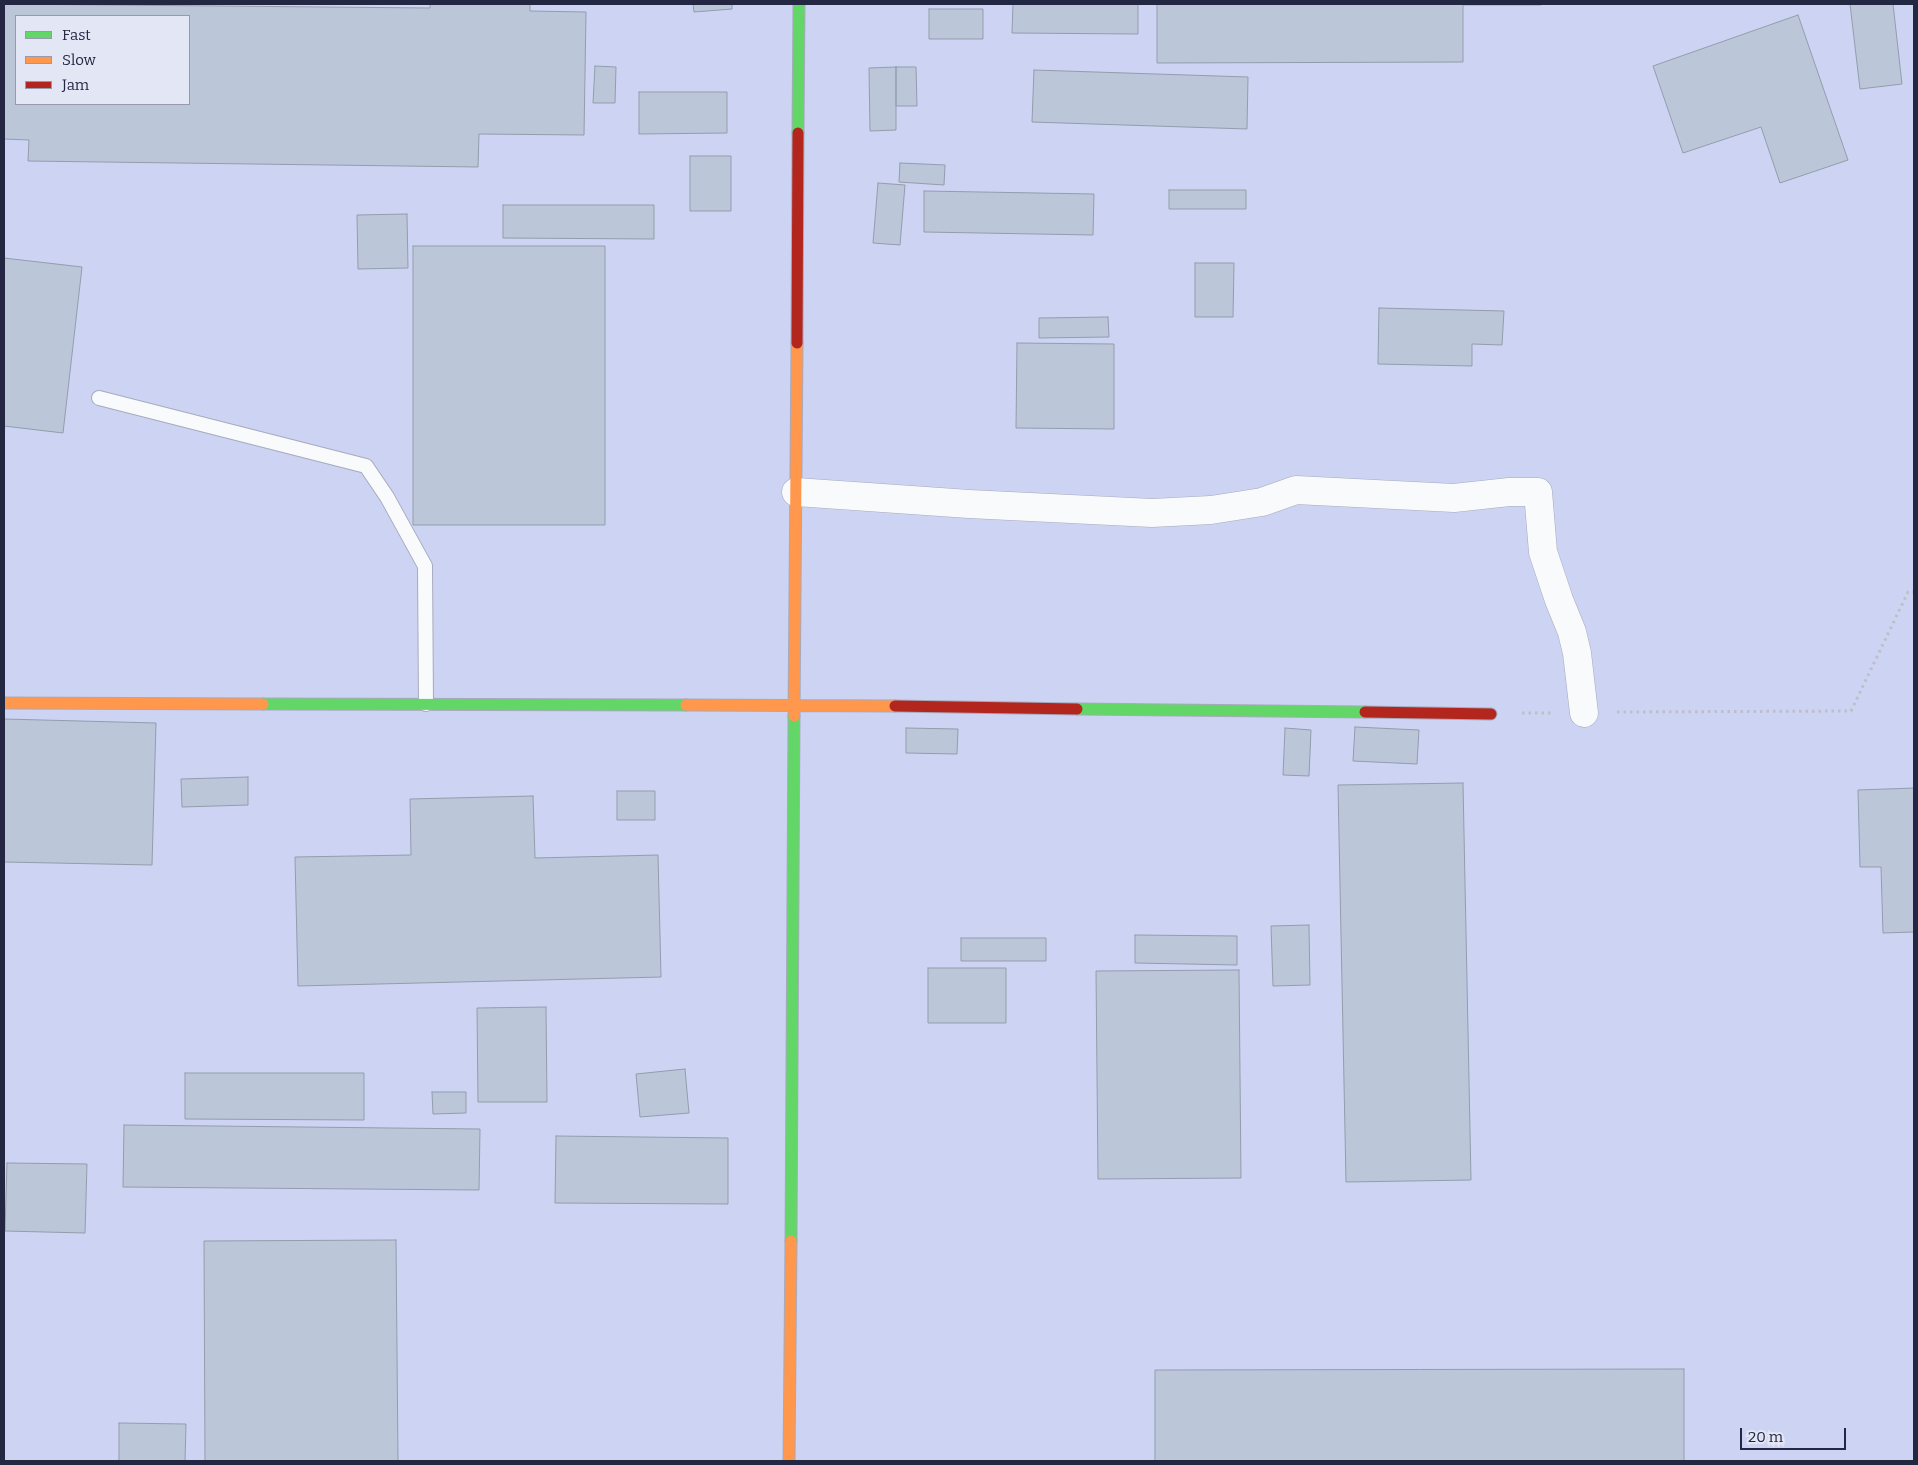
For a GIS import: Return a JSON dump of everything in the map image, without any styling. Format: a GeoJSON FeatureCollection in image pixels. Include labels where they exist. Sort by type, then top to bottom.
{"type":"FeatureCollection","features":[{"type":"Feature","properties":{"kind":"street"},"geometry":{"type":"LineString","coordinates":[[789,1461],[799,4]]}},
{"type":"Feature","properties":{"kind":"street"},"geometry":{"type":"LineString","coordinates":[[796,492],[969,504],[1152,512],[1211,510],[1262,502],[1296,490],[1454,498],[1509,492],[1538,492],[1543,552],[1572,632],[1577,654],[1584,713]]}},
{"type":"Feature","properties":{"kind":"street"},"geometry":{"type":"LineString","coordinates":[[4,703],[794,705],[1491,714]]}},
{"type":"Feature","properties":{"kind":"lane"},"geometry":{"type":"LineString","coordinates":[[99,398],[366,466],[425,566],[426,704]]}},
{"type":"Feature","properties":{"kind":"path"},"geometry":{"type":"LineString","coordinates":[[1491,714],[1851,711],[1908,592],[1914,592]]}},
{"type":"Feature","properties":{"kind":"shaded area"},"geometry":{"type":"Polygon","coordinates":[[[4,4],[1914,4],[1914,1461],[4,1461],[4,4]]]}},
{"type":"Feature","properties":{"kind":"building"},"geometry":{"type":"Polygon","coordinates":[[[4,4],[430,8],[430,4],[530,4],[530,11],[586,12],[584,135],[479,134],[478,167],[28,161],[29,140],[4,139],[4,4]]]}},
{"type":"Feature","properties":{"kind":"building"},"geometry":{"type":"Polygon","coordinates":[[[693,4],[732,4],[732,9],[694,12],[693,4]]]}},
{"type":"Feature","properties":{"kind":"building"},"geometry":{"type":"Polygon","coordinates":[[[1013,4],[1138,4],[1138,34],[1012,33],[1013,4]]]}},
{"type":"Feature","properties":{"kind":"building"},"geometry":{"type":"Polygon","coordinates":[[[1157,4],[1541,5],[1463,5],[1463,62],[1157,63],[1157,4]]]}},
{"type":"Feature","properties":{"kind":"building"},"geometry":{"type":"Polygon","coordinates":[[[1850,4],[1893,4],[1902,84],[1860,89],[1850,4]]]}},
{"type":"Feature","properties":{"kind":"building"},"geometry":{"type":"Polygon","coordinates":[[[929,9],[983,9],[983,39],[929,39],[929,9]]]}},
{"type":"Feature","properties":{"kind":"building"},"geometry":{"type":"Polygon","coordinates":[[[1798,15],[1848,160],[1780,183],[1761,127],[1683,153],[1653,66],[1798,15]]]}},
{"type":"Feature","properties":{"kind":"building"},"geometry":{"type":"Polygon","coordinates":[[[595,66],[616,67],[615,103],[593,103],[595,66]]]}},
{"type":"Feature","properties":{"kind":"building"},"geometry":{"type":"Polygon","coordinates":[[[896,67],[916,67],[917,106],[896,106],[896,67]]]}},
{"type":"Feature","properties":{"kind":"building"},"geometry":{"type":"Polygon","coordinates":[[[896,67],[896,130],[870,131],[869,68],[896,67]]]}},
{"type":"Feature","properties":{"kind":"building"},"geometry":{"type":"Polygon","coordinates":[[[1034,70],[1248,77],[1247,129],[1032,122],[1034,70]]]}},
{"type":"Feature","properties":{"kind":"building"},"geometry":{"type":"Polygon","coordinates":[[[639,92],[727,92],[727,133],[639,134],[639,92]]]}},
{"type":"Feature","properties":{"kind":"building"},"geometry":{"type":"Polygon","coordinates":[[[690,156],[731,156],[731,211],[690,211],[690,156]]]}},
{"type":"Feature","properties":{"kind":"building"},"geometry":{"type":"Polygon","coordinates":[[[900,163],[945,165],[944,185],[899,182],[900,163]]]}},
{"type":"Feature","properties":{"kind":"building"},"geometry":{"type":"Polygon","coordinates":[[[878,183],[905,185],[900,245],[873,243],[878,183]]]}},
{"type":"Feature","properties":{"kind":"building"},"geometry":{"type":"Polygon","coordinates":[[[1169,190],[1246,190],[1246,209],[1169,209],[1169,190]]]}},
{"type":"Feature","properties":{"kind":"building"},"geometry":{"type":"Polygon","coordinates":[[[924,191],[1094,194],[1093,235],[924,232],[924,191]]]}},
{"type":"Feature","properties":{"kind":"building"},"geometry":{"type":"Polygon","coordinates":[[[503,205],[654,205],[654,239],[503,238],[503,205]]]}},
{"type":"Feature","properties":{"kind":"building"},"geometry":{"type":"Polygon","coordinates":[[[407,214],[408,268],[358,269],[357,215],[407,214]]]}},
{"type":"Feature","properties":{"kind":"building"},"geometry":{"type":"Polygon","coordinates":[[[413,246],[605,246],[605,525],[413,525],[413,246]]]}},
{"type":"Feature","properties":{"kind":"building"},"geometry":{"type":"Polygon","coordinates":[[[4,258],[82,267],[63,433],[4,426],[4,258]]]}},
{"type":"Feature","properties":{"kind":"building"},"geometry":{"type":"Polygon","coordinates":[[[1195,263],[1234,263],[1233,317],[1195,317],[1195,263]]]}},
{"type":"Feature","properties":{"kind":"building"},"geometry":{"type":"Polygon","coordinates":[[[1379,308],[1504,311],[1502,345],[1472,344],[1472,366],[1378,364],[1379,308]]]}},
{"type":"Feature","properties":{"kind":"building"},"geometry":{"type":"Polygon","coordinates":[[[1108,317],[1109,337],[1039,338],[1039,318],[1108,317]]]}},
{"type":"Feature","properties":{"kind":"building"},"geometry":{"type":"Polygon","coordinates":[[[1017,343],[1114,344],[1114,429],[1016,428],[1017,343]]]}},
{"type":"Feature","properties":{"kind":"building"},"geometry":{"type":"Polygon","coordinates":[[[4,719],[156,723],[152,865],[4,862],[4,719]]]}},
{"type":"Feature","properties":{"kind":"building"},"geometry":{"type":"Polygon","coordinates":[[[1355,727],[1419,730],[1417,764],[1353,761],[1355,727]]]}},
{"type":"Feature","properties":{"kind":"building"},"geometry":{"type":"Polygon","coordinates":[[[906,728],[958,729],[957,754],[906,753],[906,728]]]}},
{"type":"Feature","properties":{"kind":"building"},"geometry":{"type":"Polygon","coordinates":[[[1285,728],[1311,730],[1309,776],[1283,775],[1285,728]]]}},
{"type":"Feature","properties":{"kind":"building"},"geometry":{"type":"Polygon","coordinates":[[[248,777],[248,805],[182,807],[181,779],[248,777]]]}},
{"type":"Feature","properties":{"kind":"building"},"geometry":{"type":"Polygon","coordinates":[[[1463,783],[1471,1180],[1346,1182],[1338,785],[1463,783]]]}},
{"type":"Feature","properties":{"kind":"building"},"geometry":{"type":"Polygon","coordinates":[[[1914,788],[1914,932],[1883,933],[1881,867],[1860,867],[1858,790],[1914,788]]]}},
{"type":"Feature","properties":{"kind":"building"},"geometry":{"type":"Polygon","coordinates":[[[617,791],[655,791],[655,820],[617,820],[617,791]]]}},
{"type":"Feature","properties":{"kind":"building"},"geometry":{"type":"Polygon","coordinates":[[[533,796],[535,858],[658,855],[661,977],[298,986],[295,857],[411,855],[410,799],[533,796]]]}},
{"type":"Feature","properties":{"kind":"building"},"geometry":{"type":"Polygon","coordinates":[[[1309,925],[1310,985],[1273,986],[1271,926],[1309,925]]]}},
{"type":"Feature","properties":{"kind":"building"},"geometry":{"type":"Polygon","coordinates":[[[1135,935],[1237,936],[1237,965],[1135,963],[1135,935]]]}},
{"type":"Feature","properties":{"kind":"building"},"geometry":{"type":"Polygon","coordinates":[[[961,938],[1046,938],[1046,961],[961,961],[961,938]]]}},
{"type":"Feature","properties":{"kind":"building"},"geometry":{"type":"Polygon","coordinates":[[[928,968],[1006,968],[1006,1023],[928,1023],[928,968]]]}},
{"type":"Feature","properties":{"kind":"building"},"geometry":{"type":"Polygon","coordinates":[[[1239,970],[1241,1178],[1098,1179],[1096,971],[1239,970]]]}},
{"type":"Feature","properties":{"kind":"building"},"geometry":{"type":"Polygon","coordinates":[[[546,1007],[547,1102],[478,1102],[477,1008],[546,1007]]]}},
{"type":"Feature","properties":{"kind":"building"},"geometry":{"type":"Polygon","coordinates":[[[685,1069],[689,1113],[640,1117],[636,1074],[685,1069]]]}},
{"type":"Feature","properties":{"kind":"building"},"geometry":{"type":"Polygon","coordinates":[[[185,1073],[364,1073],[364,1120],[185,1119],[185,1073]]]}},
{"type":"Feature","properties":{"kind":"building"},"geometry":{"type":"Polygon","coordinates":[[[432,1092],[466,1092],[466,1113],[433,1114],[432,1092]]]}},
{"type":"Feature","properties":{"kind":"building"},"geometry":{"type":"Polygon","coordinates":[[[124,1125],[480,1129],[479,1190],[123,1187],[124,1125]]]}},
{"type":"Feature","properties":{"kind":"building"},"geometry":{"type":"Polygon","coordinates":[[[556,1136],[728,1138],[728,1204],[555,1203],[556,1136]]]}},
{"type":"Feature","properties":{"kind":"building"},"geometry":{"type":"Polygon","coordinates":[[[7,1163],[87,1164],[85,1233],[5,1231],[7,1163]]]}},
{"type":"Feature","properties":{"kind":"building"},"geometry":{"type":"Polygon","coordinates":[[[396,1240],[398,1461],[205,1461],[204,1241],[396,1240]]]}},
{"type":"Feature","properties":{"kind":"building"},"geometry":{"type":"Polygon","coordinates":[[[1684,1369],[1684,1461],[1155,1461],[1155,1370],[1684,1369]]]}},
{"type":"Feature","properties":{"kind":"building"},"geometry":{"type":"Polygon","coordinates":[[[119,1423],[186,1424],[185,1461],[119,1461],[119,1423]]]}},
{"type":"Feature","properties":{"kind":"traffic: fast"},"geometry":{"type":"LineString","coordinates":[[798,133],[799,4]]}},
{"type":"Feature","properties":{"kind":"traffic: fast"},"geometry":{"type":"LineString","coordinates":[[263,704],[686,705]]}},
{"type":"Feature","properties":{"kind":"traffic: fast"},"geometry":{"type":"LineString","coordinates":[[1077,709],[1365,712]]}},
{"type":"Feature","properties":{"kind":"traffic: fast"},"geometry":{"type":"LineString","coordinates":[[791,1241],[794,716]]}},
{"type":"Feature","properties":{"kind":"traffic: slow"},"geometry":{"type":"LineString","coordinates":[[794,716],[797,343]]}},
{"type":"Feature","properties":{"kind":"traffic: slow"},"geometry":{"type":"LineString","coordinates":[[4,703],[263,704]]}},
{"type":"Feature","properties":{"kind":"traffic: slow"},"geometry":{"type":"LineString","coordinates":[[686,705],[895,706]]}},
{"type":"Feature","properties":{"kind":"traffic: slow"},"geometry":{"type":"LineString","coordinates":[[789,1461],[791,1241]]}},
{"type":"Feature","properties":{"kind":"traffic: jam"},"geometry":{"type":"LineString","coordinates":[[797,343],[798,133]]}},
{"type":"Feature","properties":{"kind":"traffic: jam"},"geometry":{"type":"LineString","coordinates":[[895,706],[1077,709]]}},
{"type":"Feature","properties":{"kind":"traffic: jam"},"geometry":{"type":"LineString","coordinates":[[1365,712],[1491,714]]}}]}
